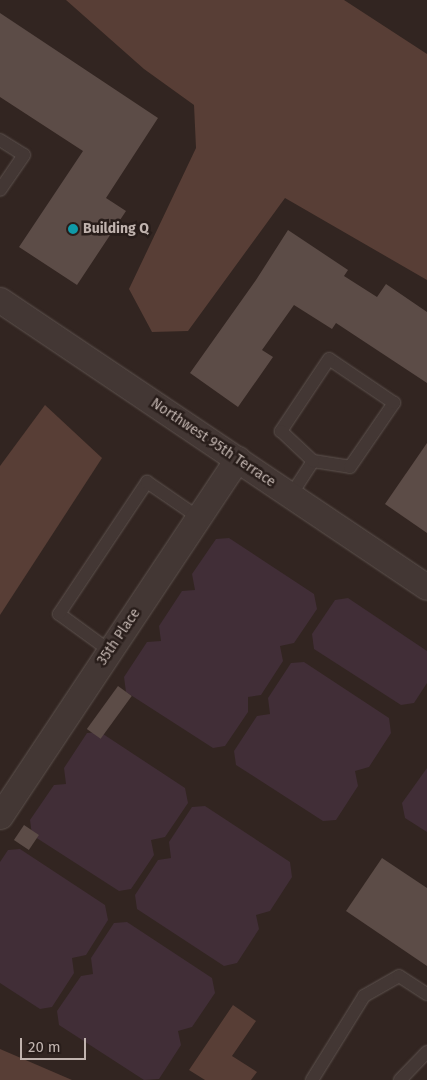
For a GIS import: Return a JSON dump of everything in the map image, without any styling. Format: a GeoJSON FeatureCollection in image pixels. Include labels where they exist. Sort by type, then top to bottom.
{"type":"FeatureCollection","features":[{"type":"Feature","properties":{"kind":"street","name":"Northwest 95th Terrace"},"geometry":{"type":"LineString","coordinates":[[0,300],[427,586]]}},
{"type":"Feature","properties":{"kind":"street","name":"35th Place"},"geometry":{"type":"LineString","coordinates":[[0,816],[237,459]]}},
{"type":"Feature","properties":{"kind":"lane"},"geometry":{"type":"LineString","coordinates":[[0,140],[24,155],[0,190]]}},
{"type":"Feature","properties":{"kind":"lane"},"geometry":{"type":"LineString","coordinates":[[329,359],[394,403],[350,467],[313,461],[281,431],[329,359]]}},
{"type":"Feature","properties":{"kind":"lane"},"geometry":{"type":"LineString","coordinates":[[291,495],[313,461]]}},
{"type":"Feature","properties":{"kind":"lane"},"geometry":{"type":"LineString","coordinates":[[110,651],[59,614],[147,482],[198,517]]}},
{"type":"Feature","properties":{"kind":"lane"},"geometry":{"type":"LineString","coordinates":[[312,1080],[364,996],[399,976],[427,994]]}},
{"type":"Feature","properties":{"kind":"lane"},"geometry":{"type":"LineString","coordinates":[[400,1080],[427,1052]]}},
{"type":"Feature","properties":{"kind":"shaded area"},"geometry":{"type":"Polygon","coordinates":[[[66,0],[344,0],[427,54],[427,280],[285,198],[188,331],[152,332],[129,289],[196,148],[194,105],[144,69],[66,0]]]}},
{"type":"Feature","properties":{"kind":"shaded area"},"geometry":{"type":"Polygon","coordinates":[[[45,405],[102,458],[0,615],[0,466],[45,405]]]}},
{"type":"Feature","properties":{"kind":"shaded area"},"geometry":{"type":"Polygon","coordinates":[[[229,538],[314,594],[317,609],[294,643],[280,646],[283,661],[261,695],[248,697],[248,712],[225,746],[213,748],[126,692],[124,677],[147,642],[161,641],[159,626],[182,591],[195,590],[192,574],[216,539],[229,538]]]}},
{"type":"Feature","properties":{"kind":"shaded area"},"geometry":{"type":"Polygon","coordinates":[[[348,598],[427,651],[427,683],[414,703],[401,705],[314,649],[312,634],[335,600],[348,598]]]}},
{"type":"Feature","properties":{"kind":"shaded area"},"geometry":{"type":"Polygon","coordinates":[[[304,662],[389,718],[391,733],[369,767],[355,771],[358,786],[336,820],[323,821],[236,765],[234,751],[257,716],[270,714],[268,698],[291,663],[304,662]]]}},
{"type":"Feature","properties":{"kind":"shaded area"},"geometry":{"type":"Polygon","coordinates":[[[100,732],[185,788],[188,803],[165,837],[151,840],[154,855],[131,889],[119,891],[32,835],[30,820],[54,785],[66,784],[64,768],[87,733],[100,732]]]}},
{"type":"Feature","properties":{"kind":"shaded area"},"geometry":{"type":"Polygon","coordinates":[[[427,768],[427,832],[405,818],[402,803],[427,768]]]}},
{"type":"Feature","properties":{"kind":"shaded area"},"geometry":{"type":"Polygon","coordinates":[[[205,806],[290,862],[292,877],[270,911],[256,915],[259,929],[237,963],[224,966],[137,909],[135,895],[158,860],[171,858],[169,842],[192,807],[205,806]]]}},
{"type":"Feature","properties":{"kind":"shaded area"},"geometry":{"type":"Polygon","coordinates":[[[20,849],[105,905],[108,920],[86,955],[72,958],[74,973],[52,1007],[40,1009],[0,983],[0,862],[8,850],[20,849]]]}},
{"type":"Feature","properties":{"kind":"shaded area"},"geometry":{"type":"Polygon","coordinates":[[[127,922],[212,978],[215,993],[192,1027],[178,1031],[181,1045],[159,1079],[144,1080],[59,1025],[57,1011],[81,976],[93,974],[91,958],[114,923],[127,922]]]}},
{"type":"Feature","properties":{"kind":"shaded area"},"geometry":{"type":"Polygon","coordinates":[[[233,1005],[256,1021],[232,1056],[257,1072],[251,1080],[205,1080],[189,1070],[233,1005]]]}},
{"type":"Feature","properties":{"kind":"shaded area"},"geometry":{"type":"Polygon","coordinates":[[[0,1049],[72,1080],[0,1080],[0,1049]]]}},
{"type":"Feature","properties":{"kind":"building"},"geometry":{"type":"Polygon","coordinates":[[[0,13],[158,118],[106,198],[126,211],[77,285],[19,247],[83,151],[0,97],[0,13]]]}},
{"type":"Feature","properties":{"kind":"building"},"geometry":{"type":"Polygon","coordinates":[[[288,230],[348,270],[344,276],[377,297],[386,284],[427,312],[427,383],[336,323],[332,329],[294,305],[262,350],[273,357],[238,407],[190,373],[256,280],[288,230]]]}},
{"type":"Feature","properties":{"kind":"building"},"geometry":{"type":"Polygon","coordinates":[[[427,443],[427,533],[385,504],[427,443]]]}},
{"type":"Feature","properties":{"kind":"building"},"geometry":{"type":"Polygon","coordinates":[[[118,686],[132,696],[101,739],[87,729],[118,686]]]}},
{"type":"Feature","properties":{"kind":"building"},"geometry":{"type":"Polygon","coordinates":[[[24,825],[39,835],[29,850],[14,840],[24,825]]]}},
{"type":"Feature","properties":{"kind":"building"},"geometry":{"type":"Polygon","coordinates":[[[382,858],[427,888],[427,966],[346,911],[382,858]]]}},
{"type":"Feature","properties":{"kind":"place","name":"Building Q"},"geometry":{"type":"Point","coordinates":[73,229]}}]}
